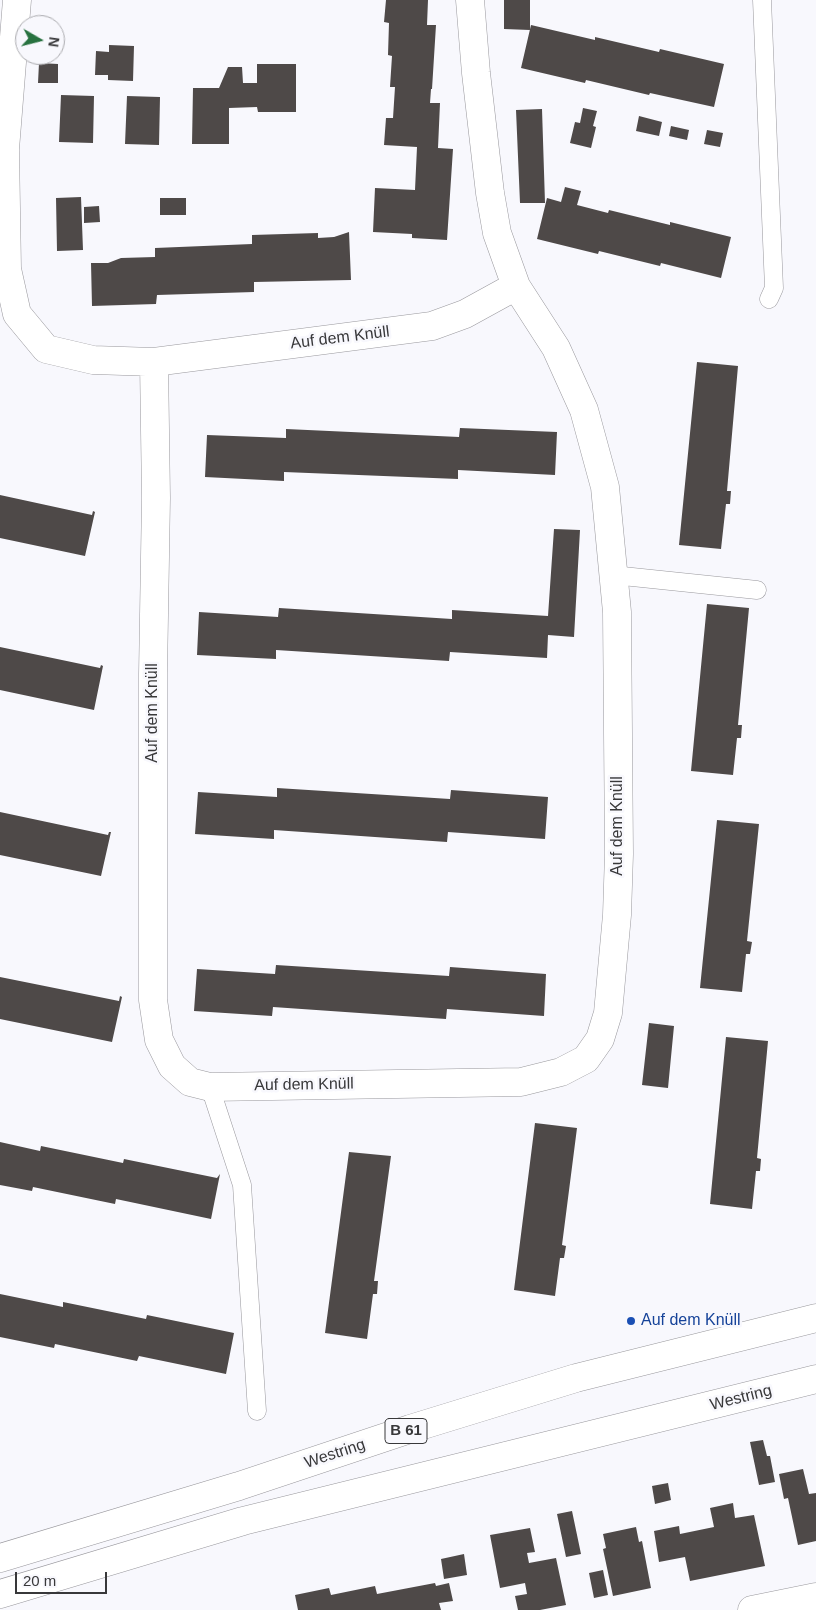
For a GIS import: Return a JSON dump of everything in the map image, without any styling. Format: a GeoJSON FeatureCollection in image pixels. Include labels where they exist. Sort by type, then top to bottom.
{"type":"FeatureCollection","features":[{"type":"Feature","properties":{"kind":"street","name":"Auf dem Knüll"},"geometry":{"type":"LineString","coordinates":[[17,0],[5,149],[7,269],[17,314],[46,349],[93,360],[154,362],[432,326],[465,314],[516,286]]}},
{"type":"Feature","properties":{"kind":"street","name":"Auf dem Knüll"},"geometry":{"type":"LineString","coordinates":[[154,362],[156,498],[153,674],[153,1000],[159,1040],[172,1066],[190,1082],[210,1087],[522,1082],[561,1072],[586,1058],[600,1039],[608,1013],[617,915],[619,854],[617,621],[605,487],[584,410],[556,348],[516,286],[497,233],[490,193],[476,73],[470,0]]}},
{"type":"Feature","properties":{"kind":"street","name":"Westring"},"geometry":{"type":"LineString","coordinates":[[0,1558],[229,1489],[410,1429],[576,1378],[816,1318]]}},
{"type":"Feature","properties":{"kind":"street","name":"Westring"},"geometry":{"type":"LineString","coordinates":[[0,1594],[242,1521],[816,1379]]}},
{"type":"Feature","properties":{"kind":"street"},"geometry":{"type":"LineString","coordinates":[[752,1610],[816,1597]]}},
{"type":"Feature","properties":{"kind":"lane"},"geometry":{"type":"LineString","coordinates":[[762,0],[774,288],[769,299]]}},
{"type":"Feature","properties":{"kind":"lane"},"geometry":{"type":"LineString","coordinates":[[613,575],[757,590]]}},
{"type":"Feature","properties":{"kind":"lane"},"geometry":{"type":"LineString","coordinates":[[210,1087],[242,1185],[257,1411]]}},
{"type":"Feature","properties":{"kind":"building"},"geometry":{"type":"Polygon","coordinates":[[[386,0],[428,0],[427,25],[436,25],[430,103],[440,103],[438,148],[453,149],[447,240],[412,238],[412,234],[373,232],[375,188],[415,190],[417,147],[384,145],[386,118],[393,118],[395,87],[390,87],[392,56],[388,55],[389,23],[384,22],[386,0]]]}},
{"type":"Feature","properties":{"kind":"building"},"geometry":{"type":"Polygon","coordinates":[[[504,0],[530,0],[530,30],[504,29],[504,0]]]}},
{"type":"Feature","properties":{"kind":"building"},"geometry":{"type":"Polygon","coordinates":[[[531,25],[659,52],[660,49],[724,64],[714,107],[650,93],[649,95],[586,80],[585,83],[521,68],[531,25]]]}},
{"type":"Feature","properties":{"kind":"building"},"geometry":{"type":"Polygon","coordinates":[[[109,45],[134,46],[133,81],[108,80],[108,75],[95,75],[96,51],[109,52],[109,45]]]}},
{"type":"Feature","properties":{"kind":"building"},"geometry":{"type":"Polygon","coordinates":[[[257,64],[296,64],[296,112],[258,112],[257,107],[229,108],[229,144],[192,144],[193,88],[219,88],[228,67],[242,67],[243,83],[257,83],[257,64]]]}},
{"type":"Feature","properties":{"kind":"building"},"geometry":{"type":"Polygon","coordinates":[[[39,65],[58,65],[58,83],[38,83],[39,65]]]}},
{"type":"Feature","properties":{"kind":"building"},"geometry":{"type":"Polygon","coordinates":[[[61,95],[94,96],[93,143],[59,142],[61,95]]]}},
{"type":"Feature","properties":{"kind":"building"},"geometry":{"type":"Polygon","coordinates":[[[127,96],[160,97],[159,145],[125,144],[127,96]]]}},
{"type":"Feature","properties":{"kind":"building"},"geometry":{"type":"Polygon","coordinates":[[[583,108],[597,111],[593,126],[596,127],[591,148],[570,143],[575,122],[580,123],[583,108]]]}},
{"type":"Feature","properties":{"kind":"building"},"geometry":{"type":"Polygon","coordinates":[[[542,109],[545,203],[520,203],[516,110],[542,109]]]}},
{"type":"Feature","properties":{"kind":"building"},"geometry":{"type":"Polygon","coordinates":[[[639,116],[662,122],[659,136],[636,131],[639,116]]]}},
{"type":"Feature","properties":{"kind":"building"},"geometry":{"type":"Polygon","coordinates":[[[671,126],[689,130],[687,140],[669,136],[671,126]]]}},
{"type":"Feature","properties":{"kind":"building"},"geometry":{"type":"Polygon","coordinates":[[[707,130],[723,133],[720,147],[704,144],[707,130]]]}},
{"type":"Feature","properties":{"kind":"building"},"geometry":{"type":"Polygon","coordinates":[[[565,187],[581,191],[577,205],[608,213],[609,210],[670,225],[670,222],[731,237],[721,278],[661,263],[660,266],[599,251],[598,254],[537,239],[547,198],[561,202],[565,187]]]}},
{"type":"Feature","properties":{"kind":"building"},"geometry":{"type":"Polygon","coordinates":[[[81,197],[83,250],[57,251],[56,198],[81,197]]]}},
{"type":"Feature","properties":{"kind":"building"},"geometry":{"type":"Polygon","coordinates":[[[160,198],[186,198],[186,215],[160,215],[160,198]]]}},
{"type":"Feature","properties":{"kind":"building"},"geometry":{"type":"Polygon","coordinates":[[[99,206],[100,222],[84,223],[84,207],[99,206]]]}},
{"type":"Feature","properties":{"kind":"building"},"geometry":{"type":"Polygon","coordinates":[[[349,232],[351,280],[254,282],[254,292],[157,295],[156,304],[92,306],[91,263],[108,263],[121,258],[155,257],[155,248],[252,244],[252,235],[318,233],[318,238],[334,237],[349,232]]]}},
{"type":"Feature","properties":{"kind":"building"},"geometry":{"type":"Polygon","coordinates":[[[697,362],[738,366],[727,491],[731,491],[730,504],[726,504],[721,549],[679,545],[697,362]]]}},
{"type":"Feature","properties":{"kind":"building"},"geometry":{"type":"Polygon","coordinates":[[[460,428],[557,432],[555,475],[458,470],[458,479],[284,472],[284,481],[205,477],[207,435],[286,438],[286,429],[459,437],[460,428]]]}},
{"type":"Feature","properties":{"kind":"building"},"geometry":{"type":"Polygon","coordinates":[[[0,495],[92,515],[93,511],[95,512],[85,556],[0,538],[0,495]]]}},
{"type":"Feature","properties":{"kind":"building"},"geometry":{"type":"Polygon","coordinates":[[[554,529],[580,530],[574,637],[548,635],[547,658],[450,652],[449,661],[276,650],[276,659],[197,655],[199,612],[278,617],[279,608],[452,619],[452,610],[548,616],[554,529]]]}},
{"type":"Feature","properties":{"kind":"building"},"geometry":{"type":"Polygon","coordinates":[[[707,604],[749,608],[738,725],[742,725],[741,738],[737,738],[733,775],[691,771],[707,604]]]}},
{"type":"Feature","properties":{"kind":"building"},"geometry":{"type":"Polygon","coordinates":[[[0,647],[100,668],[101,665],[103,666],[94,710],[0,690],[0,647]]]}},
{"type":"Feature","properties":{"kind":"building"},"geometry":{"type":"Polygon","coordinates":[[[277,788],[450,799],[451,790],[548,797],[545,839],[448,832],[447,842],[274,830],[274,839],[195,834],[198,792],[277,797],[277,788]]]}},
{"type":"Feature","properties":{"kind":"building"},"geometry":{"type":"Polygon","coordinates":[[[0,812],[108,835],[111,832],[101,876],[0,855],[0,812]]]}},
{"type":"Feature","properties":{"kind":"building"},"geometry":{"type":"Polygon","coordinates":[[[717,820],[759,824],[747,941],[752,942],[750,954],[746,954],[742,992],[700,988],[717,820]]]}},
{"type":"Feature","properties":{"kind":"building"},"geometry":{"type":"Polygon","coordinates":[[[276,965],[449,976],[450,967],[546,974],[544,1016],[447,1009],[446,1019],[273,1007],[272,1016],[194,1011],[197,969],[275,974],[276,965]]]}},
{"type":"Feature","properties":{"kind":"building"},"geometry":{"type":"Polygon","coordinates":[[[0,977],[119,1001],[120,996],[122,997],[112,1042],[0,1019],[0,977]]]}},
{"type":"Feature","properties":{"kind":"building"},"geometry":{"type":"Polygon","coordinates":[[[649,1023],[674,1026],[668,1088],[642,1085],[649,1023]]]}},
{"type":"Feature","properties":{"kind":"building"},"geometry":{"type":"Polygon","coordinates":[[[726,1037],[768,1041],[757,1158],[761,1159],[760,1171],[756,1171],[752,1209],[710,1204],[726,1037]]]}},
{"type":"Feature","properties":{"kind":"building"},"geometry":{"type":"Polygon","coordinates":[[[535,1123],[577,1128],[562,1245],[566,1246],[564,1258],[560,1258],[555,1296],[514,1290],[535,1123]]]}},
{"type":"Feature","properties":{"kind":"building"},"geometry":{"type":"Polygon","coordinates":[[[0,1142],[40,1151],[41,1146],[123,1163],[124,1159],[217,1178],[220,1174],[211,1219],[116,1199],[115,1204],[33,1187],[32,1191],[0,1185],[0,1142]]]}},
{"type":"Feature","properties":{"kind":"building"},"geometry":{"type":"Polygon","coordinates":[[[349,1152],[391,1156],[374,1281],[378,1281],[377,1294],[373,1294],[367,1339],[325,1333],[349,1152]]]}},
{"type":"Feature","properties":{"kind":"building"},"geometry":{"type":"Polygon","coordinates":[[[0,1294],[63,1307],[63,1302],[146,1319],[147,1315],[234,1333],[226,1374],[139,1356],[137,1361],[55,1344],[54,1348],[0,1337],[0,1294]]]}},
{"type":"Feature","properties":{"kind":"building"},"geometry":{"type":"Polygon","coordinates":[[[763,1440],[767,1456],[770,1456],[775,1482],[759,1485],[750,1442],[763,1440]]]}},
{"type":"Feature","properties":{"kind":"building"},"geometry":{"type":"Polygon","coordinates":[[[803,1469],[809,1494],[816,1493],[816,1541],[798,1545],[788,1498],[784,1499],[779,1474],[803,1469]]]}},
{"type":"Feature","properties":{"kind":"building"},"geometry":{"type":"Polygon","coordinates":[[[668,1483],[671,1500],[655,1504],[652,1486],[668,1483]]]}},
{"type":"Feature","properties":{"kind":"building"},"geometry":{"type":"Polygon","coordinates":[[[733,1503],[735,1518],[754,1515],[765,1566],[690,1581],[685,1557],[659,1562],[654,1531],[679,1526],[680,1534],[714,1527],[710,1508],[733,1503]]]}},
{"type":"Feature","properties":{"kind":"building"},"geometry":{"type":"Polygon","coordinates":[[[572,1511],[581,1554],[566,1557],[557,1514],[572,1511]]]}},
{"type":"Feature","properties":{"kind":"building"},"geometry":{"type":"Polygon","coordinates":[[[636,1527],[639,1542],[642,1541],[651,1588],[613,1596],[603,1549],[606,1548],[603,1534],[636,1527]]]}},
{"type":"Feature","properties":{"kind":"building"},"geometry":{"type":"Polygon","coordinates":[[[530,1528],[535,1552],[527,1553],[529,1563],[556,1558],[566,1605],[540,1610],[518,1610],[515,1596],[527,1594],[525,1583],[500,1588],[490,1535],[530,1528]]]}},
{"type":"Feature","properties":{"kind":"building"},"geometry":{"type":"Polygon","coordinates":[[[464,1554],[467,1575],[444,1579],[441,1559],[464,1554]]]}},
{"type":"Feature","properties":{"kind":"building"},"geometry":{"type":"Polygon","coordinates":[[[603,1570],[608,1595],[594,1598],[589,1573],[603,1570]]]}},
{"type":"Feature","properties":{"kind":"building"},"geometry":{"type":"Polygon","coordinates":[[[435,1583],[436,1586],[449,1583],[453,1601],[439,1603],[441,1610],[298,1610],[295,1595],[329,1588],[331,1595],[375,1586],[377,1594],[435,1583]]]}},
{"type":"Feature","properties":{"kind":"place","name":"Auf dem Knüll"},"geometry":{"type":"Point","coordinates":[631,1321]}}]}
